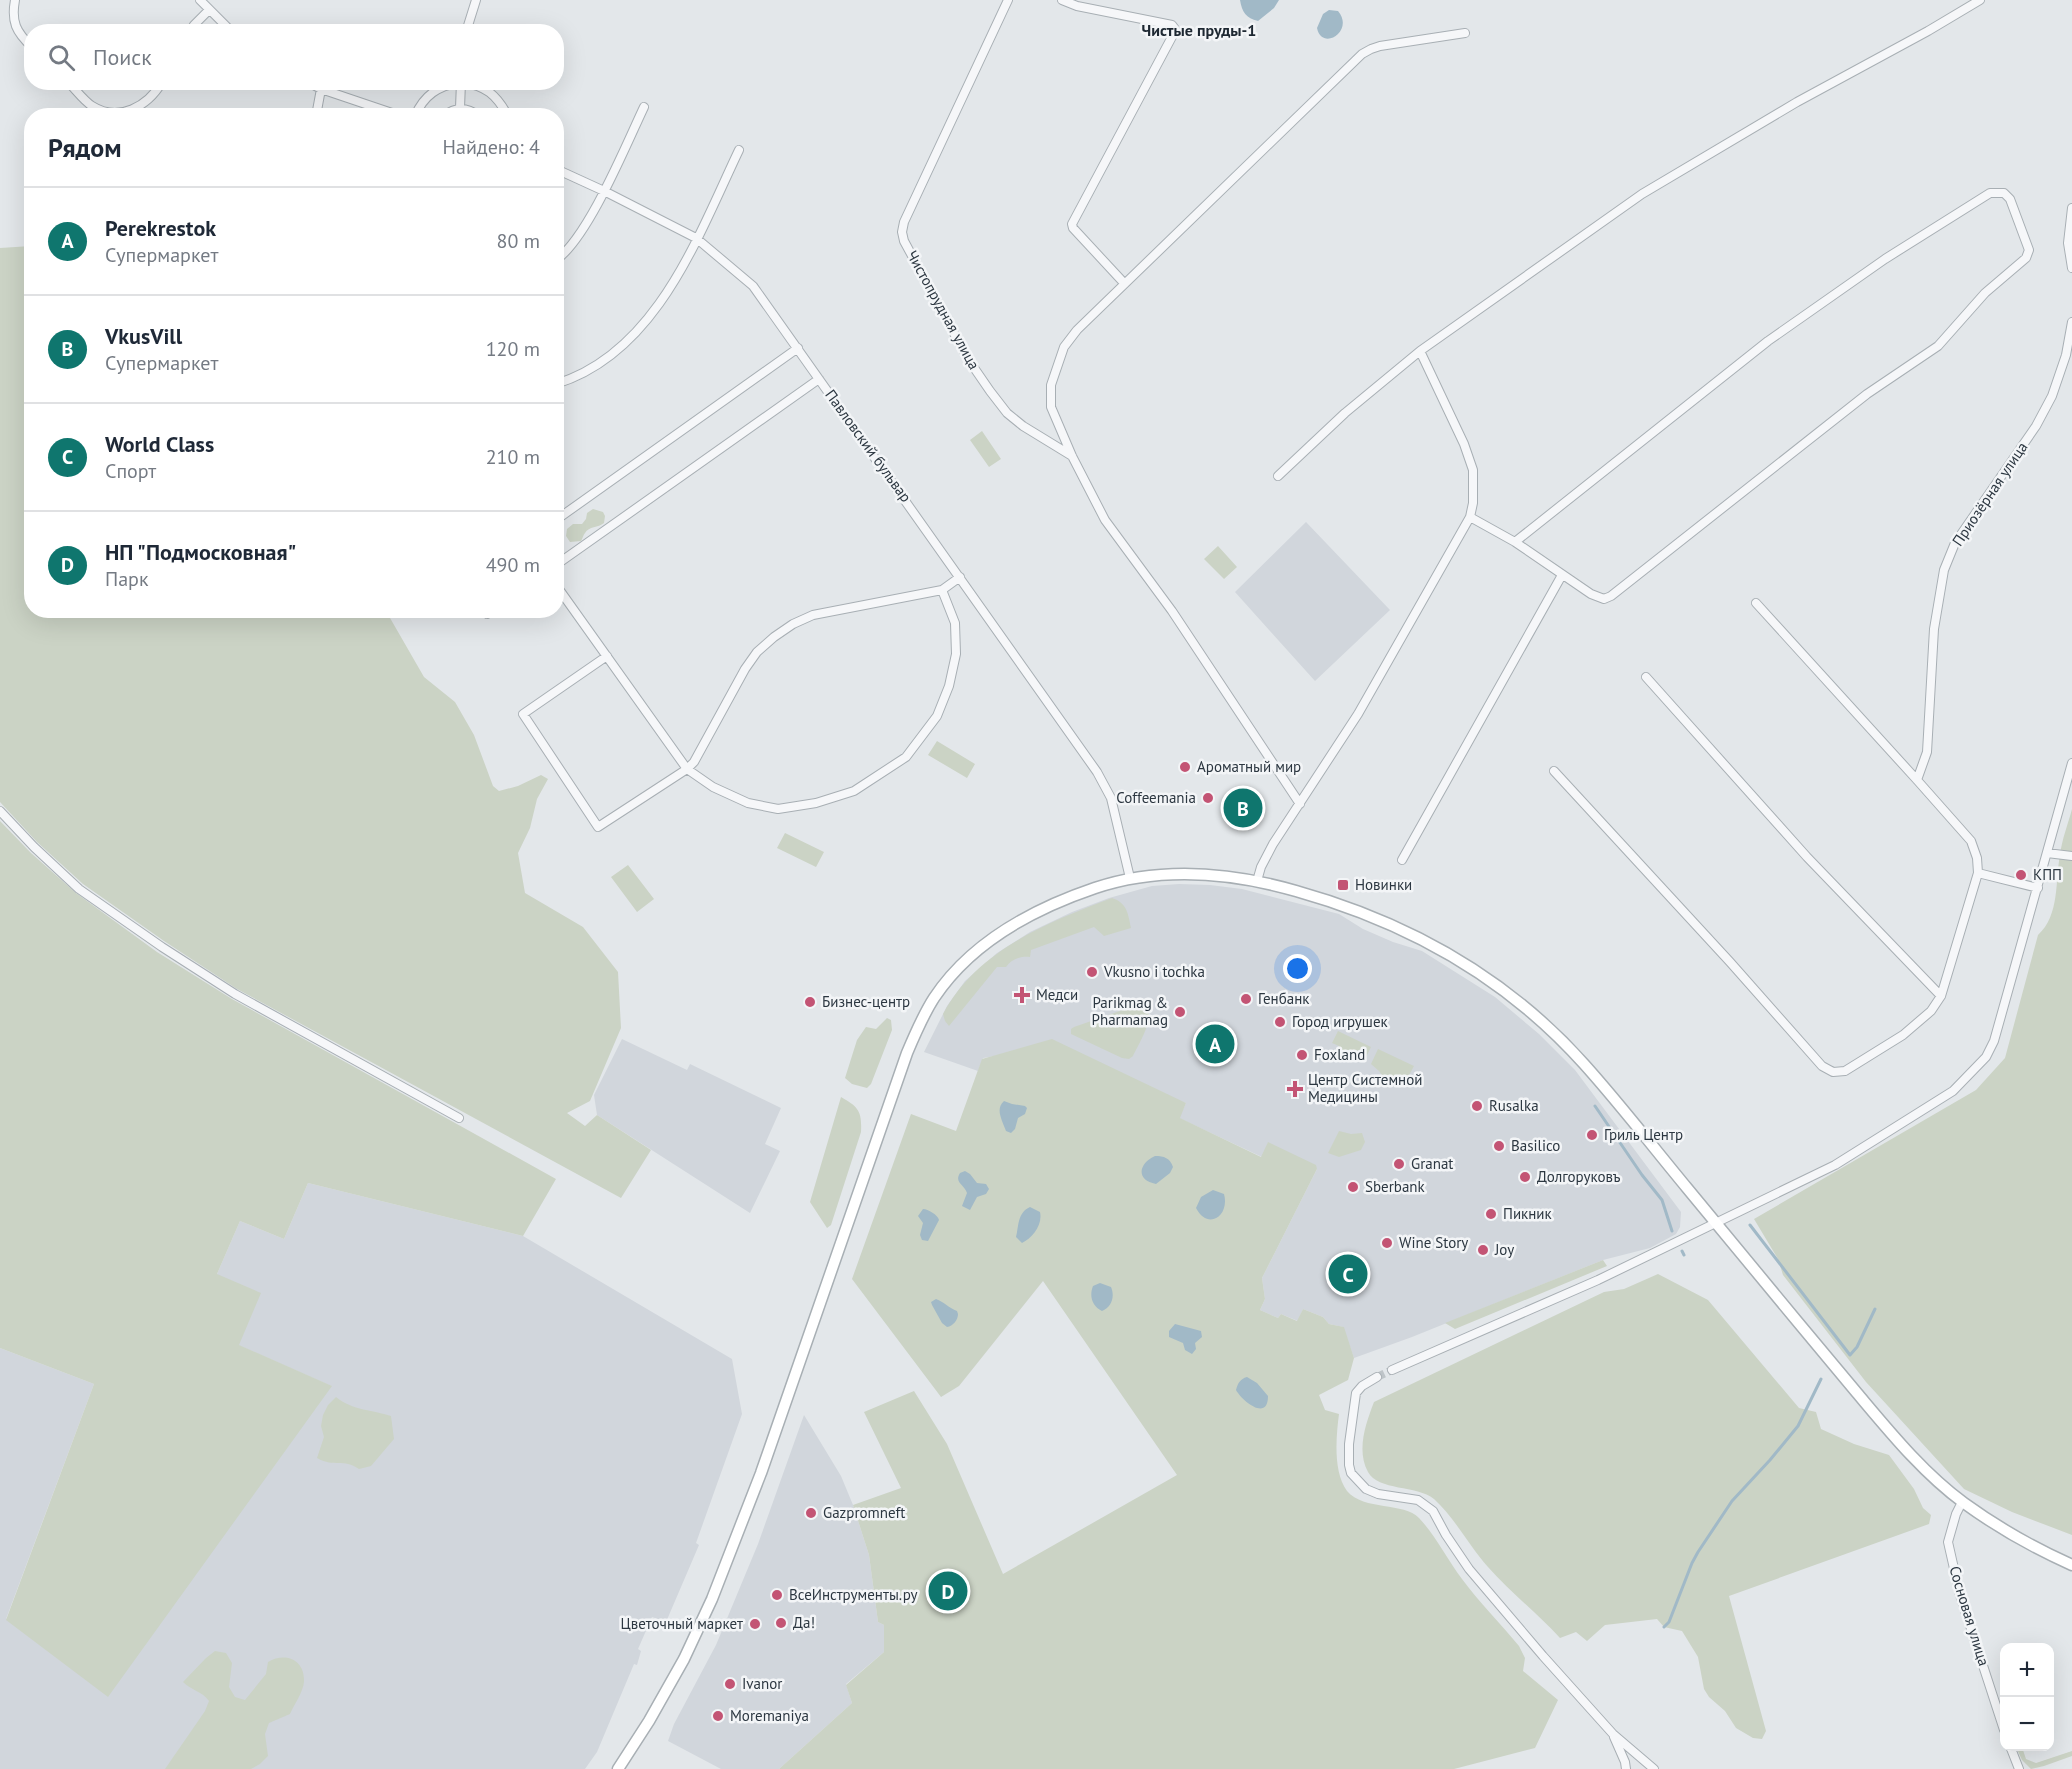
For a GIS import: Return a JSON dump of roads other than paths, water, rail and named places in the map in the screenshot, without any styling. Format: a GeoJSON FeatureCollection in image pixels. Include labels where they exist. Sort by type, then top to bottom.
{"type":"FeatureCollection","features":[{"type":"Feature","properties":{"kind":"main road"},"geometry":{"type":"LineString","coordinates":[[618,1769],[649,1721],[684,1659],[712,1599],[761,1473],[907,1053],[930,1005],[945,982],[962,963],[1009,926],[1080,893],[1130,878],[1188,873],[1221,875],[1257,881],[1338,903],[1403,929],[1452,956],[1520,1003],[1584,1063],[1857,1394],[1904,1447],[1962,1502],[2000,1527],[2072,1566]]}},
{"type":"Feature","properties":{"kind":"street"},"geometry":{"type":"LineString","coordinates":[[15,0],[13,11],[15,24],[24,39]]}},
{"type":"Feature","properties":{"kind":"street"},"geometry":{"type":"LineString","coordinates":[[200,0],[224,24]]}},
{"type":"Feature","properties":{"kind":"street"},"geometry":{"type":"LineString","coordinates":[[468,24],[476,0]]}},
{"type":"Feature","properties":{"kind":"street","name":"Чистопрудная улица"},"geometry":{"type":"LineString","coordinates":[[1008,0],[904,222],[902,232],[904,241],[968,359],[990,391],[1007,413],[1023,426],[1072,456]]}},
{"type":"Feature","properties":{"kind":"street"},"geometry":{"type":"LineString","coordinates":[[1062,0],[1077,6],[1172,25],[1175,29],[1072,224],[1073,228],[1124,283]]}},
{"type":"Feature","properties":{"kind":"street"},"geometry":{"type":"LineString","coordinates":[[1278,476],[1345,413],[1420,351],[1642,194],[1797,102],[1980,0]]}},
{"type":"Feature","properties":{"kind":"street"},"geometry":{"type":"LineString","coordinates":[[195,24],[209,10]]}},
{"type":"Feature","properties":{"kind":"street"},"geometry":{"type":"LineString","coordinates":[[1299,804],[1172,611],[1105,520],[1072,456],[1051,406],[1051,385],[1064,347],[1077,330],[1362,54],[1380,46],[1465,33]]}},
{"type":"Feature","properties":{"kind":"street"},"geometry":{"type":"LineString","coordinates":[[76,90],[93,106],[100,108]]}},
{"type":"Feature","properties":{"kind":"street"},"geometry":{"type":"LineString","coordinates":[[138,108],[149,100],[156,90]]}},
{"type":"Feature","properties":{"kind":"street"},"geometry":{"type":"LineString","coordinates":[[317,108],[321,90]]}},
{"type":"Feature","properties":{"kind":"street"},"geometry":{"type":"LineString","coordinates":[[324,90],[377,108]]}},
{"type":"Feature","properties":{"kind":"street"},"geometry":{"type":"LineString","coordinates":[[419,108],[436,90]]}},
{"type":"Feature","properties":{"kind":"street"},"geometry":{"type":"LineString","coordinates":[[460,108],[461,90]]}},
{"type":"Feature","properties":{"kind":"street"},"geometry":{"type":"LineString","coordinates":[[488,90],[501,102],[504,108]]}},
{"type":"Feature","properties":{"kind":"street"},"geometry":{"type":"LineString","coordinates":[[564,255],[582,231],[644,107]]}},
{"type":"Feature","properties":{"kind":"street"},"geometry":{"type":"LineString","coordinates":[[564,381],[591,369],[621,347],[661,302],[696,238],[739,150]]}},
{"type":"Feature","properties":{"kind":"street","name":"Павловский бульвар"},"geometry":{"type":"LineString","coordinates":[[564,172],[696,238],[753,285],[1094,767],[1110,798],[1130,878]]}},
{"type":"Feature","properties":{"kind":"street"},"geometry":{"type":"LineString","coordinates":[[1470,517],[1515,542],[1599,598],[1604,599],[1611,596],[1867,394],[1938,346],[1985,292],[2026,258],[2029,250],[2010,199],[2004,193],[1990,193],[1885,259],[1768,341],[1515,542]]}},
{"type":"Feature","properties":{"kind":"street"},"geometry":{"type":"LineString","coordinates":[[2072,208],[2068,243],[2072,268]]}},
{"type":"Feature","properties":{"kind":"street","name":"Приозёрная улица"},"geometry":{"type":"LineString","coordinates":[[1917,780],[1928,752],[1934,629],[1944,570],[1955,543],[2036,426],[2052,396],[2066,355],[2072,322]]}},
{"type":"Feature","properties":{"kind":"street"},"geometry":{"type":"LineString","coordinates":[[564,514],[798,348]]}},
{"type":"Feature","properties":{"kind":"street"},"geometry":{"type":"LineString","coordinates":[[1257,881],[1268,853],[1358,714],[1470,517],[1473,503],[1473,470],[1464,444],[1420,351]]}},
{"type":"Feature","properties":{"kind":"street"},"geometry":{"type":"LineString","coordinates":[[564,559],[819,379]]}},
{"type":"Feature","properties":{"kind":"street"},"geometry":{"type":"LineString","coordinates":[[1402,860],[1562,575]]}},
{"type":"Feature","properties":{"kind":"street"},"geometry":{"type":"LineString","coordinates":[[607,656],[523,714],[598,827],[687,769],[694,762],[745,669],[757,652],[774,637],[793,624],[813,615],[942,590],[960,577]]}},
{"type":"Feature","properties":{"kind":"street"},"geometry":{"type":"LineString","coordinates":[[564,596],[687,769],[713,787],[748,803],[778,809],[816,803],[854,791],[906,757],[937,716],[949,686],[956,654],[955,623],[942,590]]}},
{"type":"Feature","properties":{"kind":"street"},"geometry":{"type":"LineString","coordinates":[[1554,771],[1730,962],[1822,1066],[1833,1072],[1845,1071],[1903,1035],[1931,1011],[1941,996],[1978,873],[1977,858],[1971,841],[1755,603]]}},
{"type":"Feature","properties":{"kind":"street"},"geometry":{"type":"LineString","coordinates":[[1646,677],[1799,848],[1941,996]]}},
{"type":"Feature","properties":{"kind":"street"},"geometry":{"type":"LineString","coordinates":[[1392,1370],[1598,1280],[1716,1224],[1834,1165],[1953,1091],[1986,1057],[1994,1041],[2072,763]]}},
{"type":"Feature","properties":{"kind":"street"},"geometry":{"type":"LineString","coordinates":[[0,811],[79,889],[162,947],[236,994],[459,1118]]}},
{"type":"Feature","properties":{"kind":"street"},"geometry":{"type":"LineString","coordinates":[[2048,853],[2072,856]]}},
{"type":"Feature","properties":{"kind":"street"},"geometry":{"type":"LineString","coordinates":[[1978,873],[2038,888]]}},
{"type":"Feature","properties":{"kind":"street"},"geometry":{"type":"LineString","coordinates":[[1377,1377],[1362,1386],[1356,1394],[1349,1444],[1351,1473],[1366,1489],[1378,1494],[1418,1500],[1433,1511],[1469,1569],[1613,1734],[1654,1769]]}},
{"type":"Feature","properties":{"kind":"street","name":"Сосновая улица"},"geometry":{"type":"LineString","coordinates":[[1962,1502],[1947,1542],[1960,1595],[2000,1718]]}},
{"type":"Feature","properties":{"kind":"street"},"geometry":{"type":"LineString","coordinates":[[1613,1734],[1626,1769]]}},
{"type":"Feature","properties":{"kind":"street"},"geometry":{"type":"LineString","coordinates":[[2012,1751],[2019,1769]]}},
{"type":"Feature","properties":{"kind":"water"},"geometry":{"type":"Polygon","coordinates":[[[1240,0],[1279,0],[1274,8],[1258,21],[1245,14],[1240,0]]]}},
{"type":"Feature","properties":{"kind":"water"},"geometry":{"type":"Polygon","coordinates":[[[1329,10],[1338,11],[1343,25],[1336,36],[1325,38],[1320,35],[1317,28],[1323,14],[1329,10]]]}},
{"type":"Feature","properties":{"kind":"water"},"geometry":{"type":"Polygon","coordinates":[[[1004,1101],[1027,1108],[1025,1114],[1018,1118],[1015,1129],[1011,1133],[1006,1131],[1000,1115],[1001,1104],[1004,1101]]]}},
{"type":"Feature","properties":{"kind":"water"},"geometry":{"type":"Polygon","coordinates":[[[1155,1156],[1166,1158],[1173,1167],[1170,1173],[1156,1184],[1149,1182],[1142,1175],[1145,1163],[1155,1156]]]}},
{"type":"Feature","properties":{"kind":"water"},"geometry":{"type":"Polygon","coordinates":[[[965,1171],[977,1183],[986,1184],[989,1189],[986,1194],[977,1197],[970,1210],[962,1206],[967,1193],[958,1179],[960,1173],[965,1171]]]}},
{"type":"Feature","properties":{"kind":"water"},"geometry":{"type":"Polygon","coordinates":[[[1213,1190],[1224,1194],[1224,1209],[1217,1218],[1206,1219],[1196,1208],[1201,1197],[1213,1190]]]}},
{"type":"Feature","properties":{"kind":"water"},"geometry":{"type":"Polygon","coordinates":[[[1030,1207],[1040,1212],[1040,1222],[1033,1234],[1022,1243],[1016,1237],[1018,1224],[1023,1213],[1030,1207]]]}},
{"type":"Feature","properties":{"kind":"water"},"geometry":{"type":"Polygon","coordinates":[[[923,1209],[933,1213],[939,1220],[928,1241],[922,1240],[920,1235],[923,1223],[918,1216],[923,1209]]]}},
{"type":"Feature","properties":{"kind":"water"},"geometry":{"type":"Polygon","coordinates":[[[1100,1283],[1111,1287],[1113,1294],[1112,1301],[1102,1311],[1094,1304],[1091,1297],[1093,1286],[1100,1283]]]}},
{"type":"Feature","properties":{"kind":"water"},"geometry":{"type":"Polygon","coordinates":[[[936,1299],[957,1311],[955,1322],[947,1327],[942,1323],[932,1305],[931,1302],[936,1299]]]}},
{"type":"Feature","properties":{"kind":"water"},"geometry":{"type":"Polygon","coordinates":[[[1175,1324],[1201,1331],[1202,1337],[1195,1343],[1196,1349],[1192,1354],[1185,1350],[1183,1343],[1169,1337],[1169,1331],[1175,1324]]]}},
{"type":"Feature","properties":{"kind":"water"},"geometry":{"type":"Polygon","coordinates":[[[1247,1377],[1257,1383],[1268,1396],[1264,1408],[1249,1404],[1236,1390],[1240,1382],[1247,1377]]]}},
{"type":"Feature","properties":{"kind":"waterway"},"geometry":{"type":"LineString","coordinates":[[1595,1106],[1662,1200],[1672,1231]]}},
{"type":"Feature","properties":{"kind":"waterway"},"geometry":{"type":"LineString","coordinates":[[1750,1225],[1850,1355],[1857,1347],[1875,1309]]}},
{"type":"Feature","properties":{"kind":"waterway"},"geometry":{"type":"LineString","coordinates":[[1682,1251],[1684,1255]]}},
{"type":"Feature","properties":{"kind":"waterway"},"geometry":{"type":"LineString","coordinates":[[1664,1627],[1669,1622],[1698,1552],[1732,1501],[1798,1426],[1821,1379]]}},
{"type":"Feature","properties":{"kind":"tunnel"},"geometry":{"type":"LineString","coordinates":[[1377,1377],[1392,1370]]}},
{"type":"Feature","properties":{"kind":"place","name":"Ароматный мир"},"geometry":{"type":"Point","coordinates":[1185,767]}},
{"type":"Feature","properties":{"kind":"place","name":"Coffeemania"},"geometry":{"type":"Point","coordinates":[1208,798]}},
{"type":"Feature","properties":{"kind":"place","name":"VkusVill"},"geometry":{"type":"Point","coordinates":[1243,808]}},
{"type":"Feature","properties":{"kind":"place","name":"КПП"},"geometry":{"type":"Point","coordinates":[2021,875]}},
{"type":"Feature","properties":{"kind":"place","name":"Новинки"},"geometry":{"type":"Point","coordinates":[1343,885]}},
{"type":"Feature","properties":{"kind":"place","name":"Vkusno i tochka"},"geometry":{"type":"Point","coordinates":[1092,972]}},
{"type":"Feature","properties":{"kind":"place","name":"Медси"},"geometry":{"type":"Point","coordinates":[1022,995]}},
{"type":"Feature","properties":{"kind":"place","name":"Генбанк"},"geometry":{"type":"Point","coordinates":[1246,999]}},
{"type":"Feature","properties":{"kind":"place","name":"Бизнес-центр"},"geometry":{"type":"Point","coordinates":[810,1002]}},
{"type":"Feature","properties":{"kind":"place","name":"Parikmag & Pharmamag"},"geometry":{"type":"Point","coordinates":[1180,1012]}},
{"type":"Feature","properties":{"kind":"place","name":"Город игрушек"},"geometry":{"type":"Point","coordinates":[1280,1022]}},
{"type":"Feature","properties":{"kind":"place","name":"Perekrestok"},"geometry":{"type":"Point","coordinates":[1215,1044]}},
{"type":"Feature","properties":{"kind":"place","name":"Foxland"},"geometry":{"type":"Point","coordinates":[1302,1055]}},
{"type":"Feature","properties":{"kind":"place","name":"Центр Системной Медицины"},"geometry":{"type":"Point","coordinates":[1295,1089]}},
{"type":"Feature","properties":{"kind":"place","name":"Rusalka"},"geometry":{"type":"Point","coordinates":[1477,1106]}},
{"type":"Feature","properties":{"kind":"place","name":"Гриль Центр"},"geometry":{"type":"Point","coordinates":[1592,1135]}},
{"type":"Feature","properties":{"kind":"place","name":"Basilico"},"geometry":{"type":"Point","coordinates":[1499,1146]}},
{"type":"Feature","properties":{"kind":"place","name":"Granat"},"geometry":{"type":"Point","coordinates":[1399,1164]}},
{"type":"Feature","properties":{"kind":"place","name":"Долгоруковъ"},"geometry":{"type":"Point","coordinates":[1525,1177]}},
{"type":"Feature","properties":{"kind":"place","name":"Sberbank"},"geometry":{"type":"Point","coordinates":[1353,1187]}},
{"type":"Feature","properties":{"kind":"place","name":"Пикник"},"geometry":{"type":"Point","coordinates":[1491,1214]}},
{"type":"Feature","properties":{"kind":"place","name":"Wine Story"},"geometry":{"type":"Point","coordinates":[1387,1243]}},
{"type":"Feature","properties":{"kind":"place","name":"Joy"},"geometry":{"type":"Point","coordinates":[1483,1250]}},
{"type":"Feature","properties":{"kind":"place","name":"World Class"},"geometry":{"type":"Point","coordinates":[1348,1274]}},
{"type":"Feature","properties":{"kind":"place","name":"Gazpromneft"},"geometry":{"type":"Point","coordinates":[811,1513]}},
{"type":"Feature","properties":{"kind":"place","name":"НП \"Подмосковная\""},"geometry":{"type":"Point","coordinates":[948,1591]}},
{"type":"Feature","properties":{"kind":"place","name":"ВсеИнструменты.ру"},"geometry":{"type":"Point","coordinates":[777,1595]}},
{"type":"Feature","properties":{"kind":"place","name":"Да!"},"geometry":{"type":"Point","coordinates":[781,1623]}},
{"type":"Feature","properties":{"kind":"place","name":"Цветочный маркет"},"geometry":{"type":"Point","coordinates":[755,1624]}},
{"type":"Feature","properties":{"kind":"place","name":"Ivanor"},"geometry":{"type":"Point","coordinates":[730,1684]}},
{"type":"Feature","properties":{"kind":"place","name":"Moremaniya"},"geometry":{"type":"Point","coordinates":[718,1716]}},
{"type":"Feature","properties":{"kind":"district","name":"Чистые пруды-1"},"geometry":{"type":"Point","coordinates":[1199,30]}}]}
